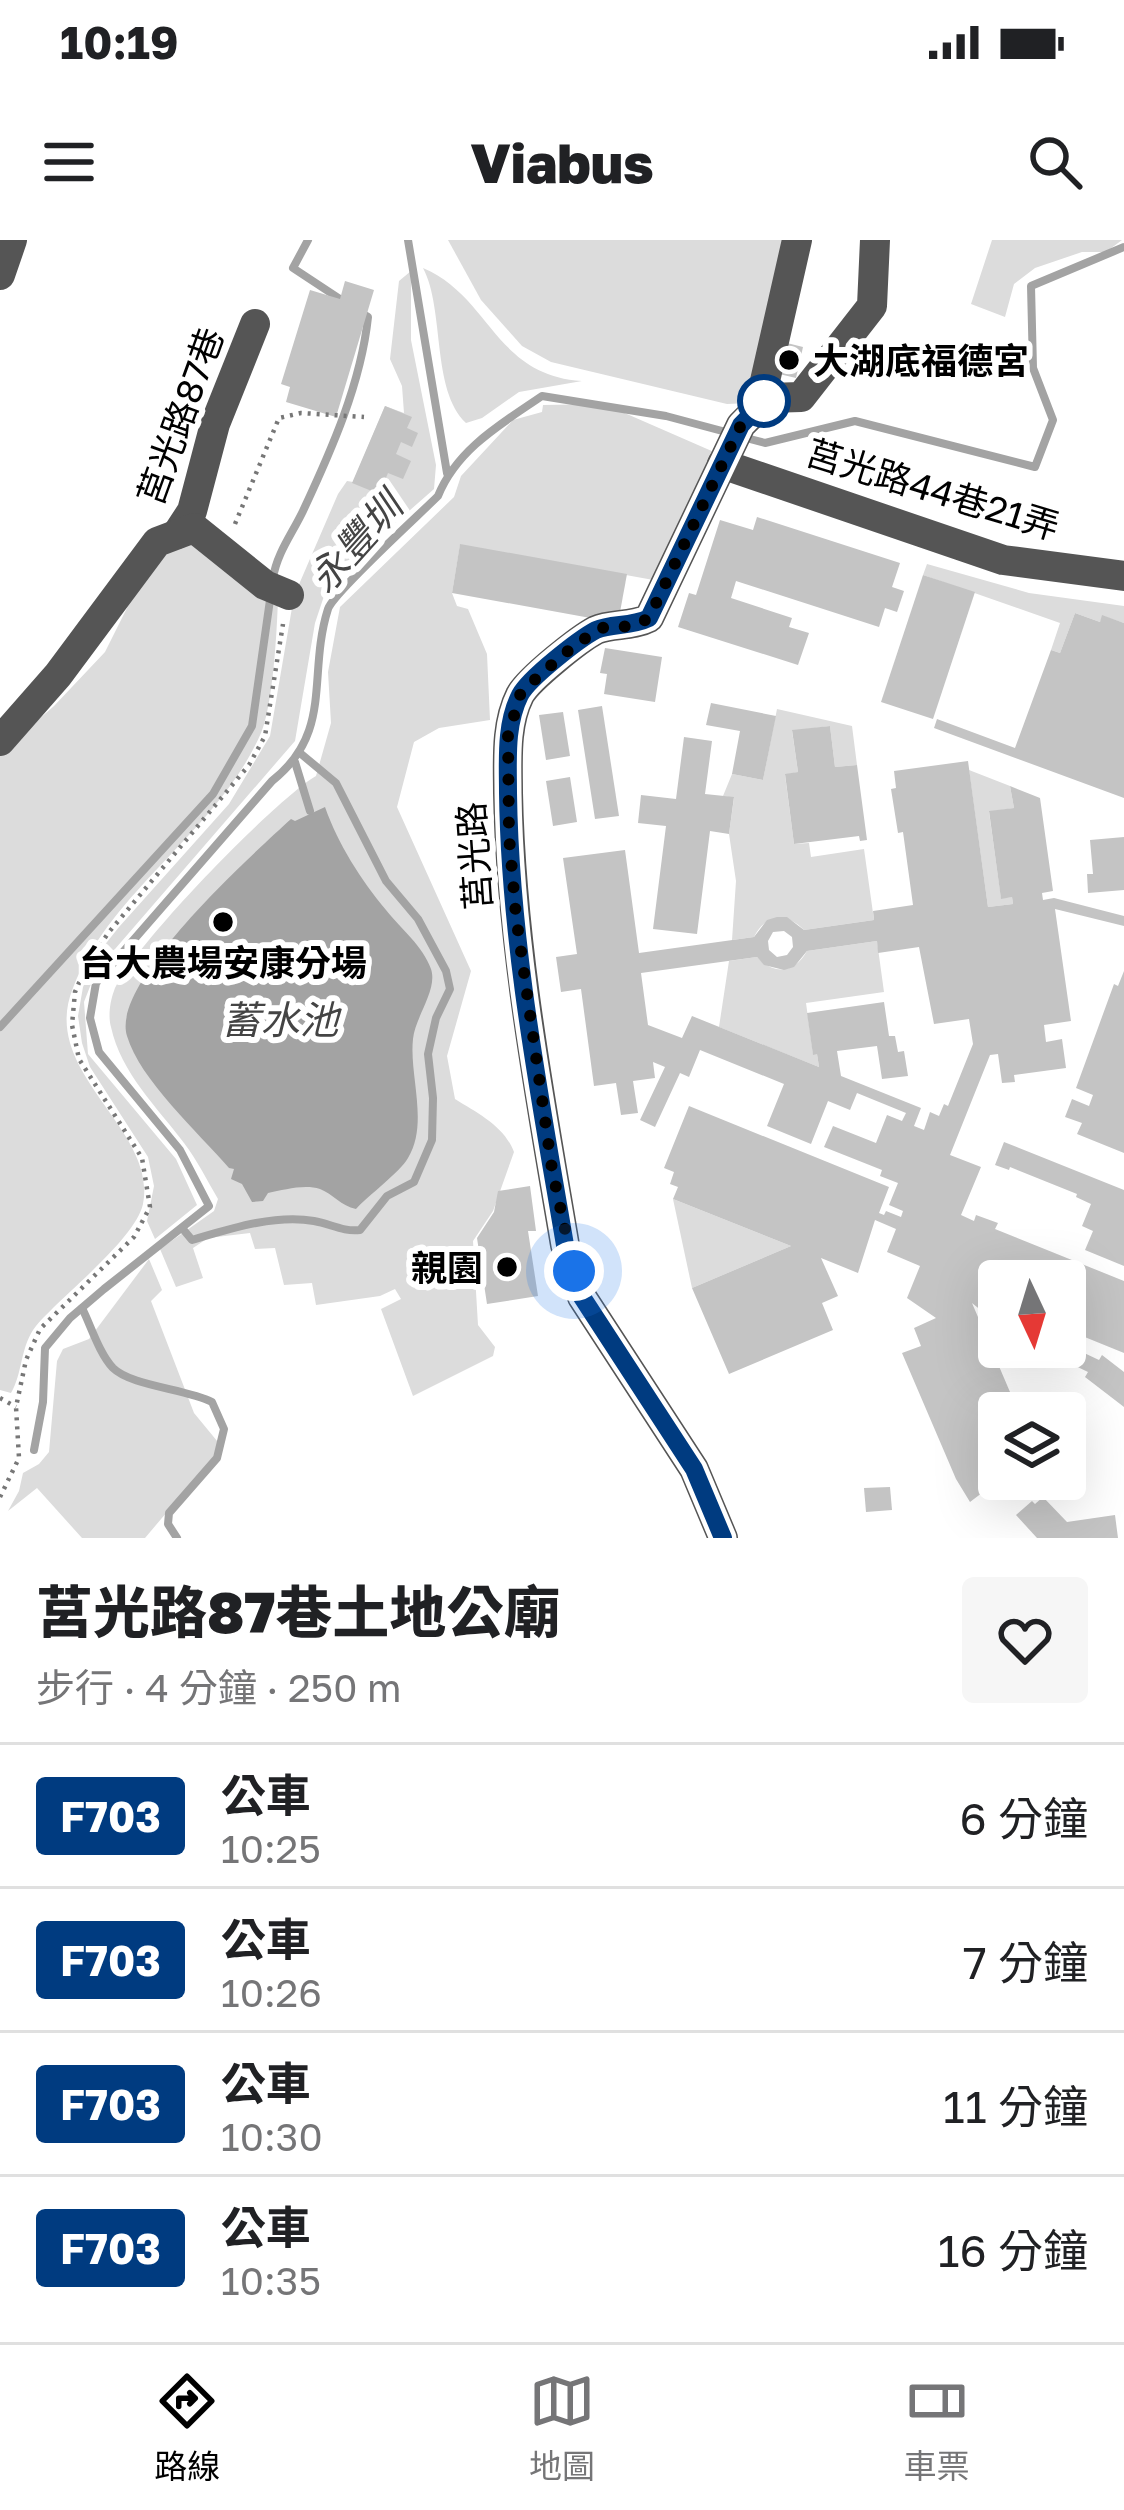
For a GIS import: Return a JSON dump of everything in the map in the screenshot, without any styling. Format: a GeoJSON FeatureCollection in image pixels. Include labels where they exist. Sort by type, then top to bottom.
{"type":"FeatureCollection","features":[{"type":"Feature","properties":{"kind":"lane"},"geometry":{"type":"LineString","coordinates":[[0,274],[12,240]]}},
{"type":"Feature","properties":{"kind":"lane"},"geometry":{"type":"LineString","coordinates":[[797,240],[765,381],[767,398],[801,397],[872,306],[875,240]]}},
{"type":"Feature","properties":{"kind":"lane","name":"莒光路87巷"},"geometry":{"type":"LineString","coordinates":[[177,534],[192,511],[215,424],[255,324]]}},
{"type":"Feature","properties":{"kind":"lane","name":"莒光路"},"geometry":{"type":"LineString","coordinates":[[723,1538],[694,1469],[582,1297],[565,1245],[516,916],[508,736],[521,692],[564,654],[599,628],[634,626],[649,618],[741,425],[767,398]]}},
{"type":"Feature","properties":{"kind":"lane","name":"莒光路44巷21弄"},"geometry":{"type":"LineString","coordinates":[[722,464],[1003,560],[1124,576]]}},
{"type":"Feature","properties":{"kind":"lane","name":"莒光路87巷"},"geometry":{"type":"LineString","coordinates":[[0,741],[58,675],[157,542],[194,528],[265,585],[286,609]]}},
{"type":"Feature","properties":{"kind":"path"},"geometry":{"type":"LineString","coordinates":[[224,552],[279,418],[301,413],[364,417]]}},
{"type":"Feature","properties":{"kind":"path"},"geometry":{"type":"LineString","coordinates":[[0,1497],[20,1458],[16,1407],[26,1360],[40,1329],[134,1237],[149,1207],[142,1159],[80,1059],[72,1024],[75,992],[109,932],[249,765],[265,736],[286,609]]}},
{"type":"Feature","properties":{"kind":"path"},"geometry":{"type":"LineString","coordinates":[[0,1398],[16,1407]]}},
{"type":"Feature","properties":{"kind":"shaded area"},"geometry":{"type":"Polygon","coordinates":[[[448,240],[793,240],[750,403],[727,404],[551,362],[522,346],[481,300],[448,240]]]}},
{"type":"Feature","properties":{"kind":"shaded area"},"geometry":{"type":"Polygon","coordinates":[[[992,240],[1122,240],[1106,252],[1082,252],[1035,268],[1014,284],[1005,317],[971,304],[992,240]]]}},
{"type":"Feature","properties":{"kind":"shaded area"},"geometry":{"type":"Polygon","coordinates":[[[423,268],[464,297],[530,365],[553,376],[582,381],[519,392],[482,418],[466,423],[448,391],[423,268]]]}},
{"type":"Feature","properties":{"kind":"shaded area"},"geometry":{"type":"Polygon","coordinates":[[[411,271],[411,340],[436,465],[434,489],[326,590],[315,623],[295,741],[96,971],[84,1002],[88,1054],[176,1159],[197,1205],[155,1239],[147,1221],[154,1186],[148,1157],[90,1067],[82,1043],[78,1016],[83,987],[99,952],[229,804],[270,736],[294,596],[338,494],[347,481],[353,482],[385,406],[404,413],[402,386],[390,359],[399,281],[411,271]]]}},
{"type":"Feature","properties":{"kind":"shaded area"},"geometry":{"type":"Polygon","coordinates":[[[604,404],[714,452],[659,581],[460,545],[452,593],[457,606],[468,609],[487,654],[490,720],[439,728],[414,742],[397,807],[471,971],[447,1056],[455,1099],[497,1128],[514,1152],[493,1211],[473,1241],[478,1325],[495,1347],[493,1356],[413,1396],[381,1309],[401,1299],[395,1289],[380,1296],[316,1305],[312,1283],[284,1285],[275,1248],[255,1249],[250,1233],[208,1238],[193,1248],[203,1278],[176,1287],[160,1249],[214,1211],[218,1199],[123,1059],[110,1023],[111,1004],[126,971],[174,911],[270,813],[316,776],[331,723],[328,672],[340,607],[454,497],[461,476],[513,420],[542,412],[543,405],[604,404]]]}},
{"type":"Feature","properties":{"kind":"shaded area"},"geometry":{"type":"Polygon","coordinates":[[[185,540],[278,598],[269,705],[261,733],[242,768],[219,801],[113,920],[73,988],[67,1019],[71,1047],[133,1150],[143,1176],[143,1204],[112,1251],[36,1326],[11,1393],[0,1390],[0,753],[105,652],[151,560],[185,540]]]}},
{"type":"Feature","properties":{"kind":"shaded area"},"geometry":{"type":"Polygon","coordinates":[[[927,564],[1029,593],[1124,606],[1124,623],[1103,616],[1100,622],[1075,613],[1060,653],[1051,650],[1060,623],[923,575],[927,564]]]}},
{"type":"Feature","properties":{"kind":"shaded area"},"geometry":{"type":"Polygon","coordinates":[[[777,709],[852,726],[857,765],[835,767],[830,726],[792,731],[798,772],[785,775],[794,844],[809,843],[811,857],[864,849],[874,920],[804,930],[791,920],[777,918],[764,924],[754,937],[732,940],[736,881],[729,834],[734,798],[723,796],[732,774],[763,780],[777,709]]]}},
{"type":"Feature","properties":{"kind":"shaded area"},"geometry":{"type":"Polygon","coordinates":[[[969,770],[1010,786],[1014,808],[989,812],[1001,898],[1012,897],[1013,904],[988,907],[969,770]]]}},
{"type":"Feature","properties":{"kind":"shaded area"},"geometry":{"type":"Polygon","coordinates":[[[877,941],[884,992],[806,1003],[819,1067],[719,1027],[729,961],[757,957],[770,967],[784,969],[797,964],[807,951],[877,941]]]}},
{"type":"Feature","properties":{"kind":"shaded area"},"geometry":{"type":"Polygon","coordinates":[[[673,1199],[791,1246],[692,1288],[673,1199]]]}},
{"type":"Feature","properties":{"kind":"shaded area"},"geometry":{"type":"Polygon","coordinates":[[[149,1259],[162,1290],[151,1301],[194,1413],[222,1447],[145,1538],[82,1538],[37,1488],[8,1511],[23,1473],[49,1452],[57,1361],[63,1349],[89,1339],[149,1259]]]}},
{"type":"Feature","properties":{"kind":"water","name":"蓄水池"},"geometry":{"type":"Polygon","coordinates":[[[325,807],[351,861],[423,953],[432,977],[413,1039],[418,1115],[414,1145],[404,1164],[356,1209],[307,1187],[268,1193],[263,1201],[252,1202],[242,1184],[231,1179],[234,1169],[157,1088],[127,1036],[128,1013],[140,984],[188,921],[291,819],[325,807]]]}},
{"type":"Feature","properties":{"kind":"building"},"geometry":{"type":"Polygon","coordinates":[[[345,281],[374,290],[336,417],[286,402],[290,387],[281,384],[310,290],[340,299],[345,281]]]}},
{"type":"Feature","properties":{"kind":"building","name":"大湖底福德宮"},"geometry":{"type":"Polygon","coordinates":[[[783,342],[803,347],[796,378],[775,373],[783,342]]]}},
{"type":"Feature","properties":{"kind":"building"},"geometry":{"type":"Polygon","coordinates":[[[385,406],[412,417],[407,428],[418,433],[412,447],[401,442],[396,454],[411,461],[403,479],[388,473],[379,494],[352,483],[385,406]]]}},
{"type":"Feature","properties":{"kind":"building"},"geometry":{"type":"Polygon","coordinates":[[[757,517],[900,563],[892,587],[904,591],[897,612],[885,608],[879,627],[736,581],[731,598],[792,618],[789,627],[809,633],[798,665],[678,627],[689,593],[696,595],[720,520],[753,530],[757,517]]]}},
{"type":"Feature","properties":{"kind":"building"},"geometry":{"type":"Polygon","coordinates":[[[460,544],[627,574],[618,623],[452,593],[460,544]]]}},
{"type":"Feature","properties":{"kind":"building"},"geometry":{"type":"Polygon","coordinates":[[[923,575],[975,592],[933,719],[881,702],[923,575]]]}},
{"type":"Feature","properties":{"kind":"building"},"geometry":{"type":"Polygon","coordinates":[[[1075,613],[1100,622],[1102,615],[1124,623],[1124,798],[934,728],[937,719],[1015,748],[1051,650],[1060,653],[1075,613]]]}},
{"type":"Feature","properties":{"kind":"building"},"geometry":{"type":"Polygon","coordinates":[[[605,648],[662,657],[655,702],[604,694],[607,674],[600,673],[605,648]]]}},
{"type":"Feature","properties":{"kind":"building"},"geometry":{"type":"Polygon","coordinates":[[[711,703],[776,716],[763,780],[732,774],[740,731],[706,725],[711,703]]]}},
{"type":"Feature","properties":{"kind":"building"},"geometry":{"type":"Polygon","coordinates":[[[602,706],[619,816],[595,819],[578,710],[602,706]]]}},
{"type":"Feature","properties":{"kind":"building"},"geometry":{"type":"Polygon","coordinates":[[[563,712],[570,756],[546,760],[539,715],[563,712]]]}},
{"type":"Feature","properties":{"kind":"building"},"geometry":{"type":"Polygon","coordinates":[[[830,726],[835,767],[857,765],[867,840],[860,841],[859,836],[794,844],[785,774],[798,772],[792,730],[830,726]]]}},
{"type":"Feature","properties":{"kind":"building"},"geometry":{"type":"Polygon","coordinates":[[[684,737],[712,741],[705,794],[734,797],[729,834],[710,831],[697,934],[653,929],[666,826],[638,823],[641,795],[676,799],[684,737]]]}},
{"type":"Feature","properties":{"kind":"building"},"geometry":{"type":"Polygon","coordinates":[[[968,761],[988,907],[1013,904],[1012,897],[1001,899],[989,811],[1014,808],[1010,786],[1040,798],[1053,891],[1042,893],[1043,900],[1054,898],[1124,916],[1124,926],[1055,909],[1071,1021],[1044,1025],[1046,1042],[1062,1039],[1066,1068],[1014,1075],[1015,1082],[1002,1083],[998,1054],[990,1055],[950,1155],[981,1167],[961,1215],[998,1223],[995,1229],[1072,1260],[978,1260],[978,1308],[972,1303],[978,1317],[978,1368],[1000,1368],[1010,1392],[978,1392],[978,1496],[970,1502],[902,1353],[921,1346],[914,1328],[936,1318],[907,1298],[920,1266],[887,1252],[896,1229],[875,1220],[858,1273],[821,1258],[838,1296],[822,1303],[833,1330],[729,1374],[692,1288],[791,1246],[673,1199],[678,1187],[670,1184],[674,1172],[664,1168],[689,1106],[889,1187],[879,1213],[901,1217],[903,1211],[889,1205],[898,1183],[880,1176],[882,1170],[824,1147],[833,1126],[876,1143],[887,1115],[902,1121],[906,1113],[857,1093],[850,1110],[828,1101],[811,1144],[767,1126],[784,1084],[700,1050],[689,1077],[680,1073],[655,1127],[640,1120],[665,1067],[653,1062],[655,1078],[633,1081],[638,1113],[621,1115],[616,1083],[594,1086],[581,989],[561,992],[556,957],[577,954],[563,858],[625,850],[639,953],[754,937],[767,920],[777,917],[787,917],[804,930],[874,920],[873,911],[913,905],[903,832],[898,833],[891,789],[896,788],[894,771],[968,761]],[[784,931],[773,932],[769,950],[777,957],[787,955],[793,947],[792,937],[784,931]],[[877,941],[807,951],[794,967],[784,970],[764,965],[757,957],[641,973],[648,1025],[682,1038],[692,1016],[819,1067],[807,1013],[884,1002],[889,1036],[895,1036],[898,1052],[904,1051],[908,1076],[882,1079],[877,1046],[837,1051],[841,1076],[921,1108],[914,1126],[924,1130],[930,1112],[939,1116],[944,1104],[948,1106],[973,1044],[969,1019],[934,1024],[919,947],[878,953],[877,941]]]}},
{"type":"Feature","properties":{"kind":"building"},"geometry":{"type":"Polygon","coordinates":[[[570,777],[577,822],[553,826],[546,781],[570,777]]]}},
{"type":"Feature","properties":{"kind":"building"},"geometry":{"type":"Polygon","coordinates":[[[1124,837],[1124,890],[1088,893],[1087,874],[1093,874],[1090,840],[1124,837]]]}},
{"type":"Feature","properties":{"kind":"building"},"geometry":{"type":"Polygon","coordinates":[[[1124,971],[1124,1153],[1077,1134],[1082,1123],[1065,1117],[1072,1099],[1089,1106],[1093,1095],[1076,1088],[1114,984],[1118,986],[1124,971]]]}},
{"type":"Feature","properties":{"kind":"building"},"geometry":{"type":"Polygon","coordinates":[[[1004,1142],[1124,1190],[1124,1266],[1085,1250],[1093,1231],[1082,1226],[1091,1204],[1077,1194],[995,1165],[1004,1142]]]}},
{"type":"Feature","properties":{"kind":"building","name":"親園"},"geometry":{"type":"Polygon","coordinates":[[[530,1186],[536,1231],[528,1231],[538,1296],[487,1304],[477,1238],[494,1212],[498,1191],[530,1186]]]}},
{"type":"Feature","properties":{"kind":"building"},"geometry":{"type":"Polygon","coordinates":[[[1086,1266],[1124,1281],[1124,1353],[1086,1338],[1086,1266]]]}},
{"type":"Feature","properties":{"kind":"building"},"geometry":{"type":"Polygon","coordinates":[[[1086,1354],[1099,1360],[1102,1355],[1124,1372],[1124,1407],[1085,1377],[1088,1372],[1080,1368],[1086,1368],[1086,1354]]]}},
{"type":"Feature","properties":{"kind":"building"},"geometry":{"type":"Polygon","coordinates":[[[890,1487],[892,1510],[866,1512],[864,1488],[890,1487]]]}},
{"type":"Feature","properties":{"kind":"building"},"geometry":{"type":"Polygon","coordinates":[[[1046,1500],[1067,1522],[1115,1515],[1118,1538],[1037,1538],[1016,1515],[1032,1501],[1046,1500]]]}},
{"type":"Feature","properties":{"kind":"waterway"},"geometry":{"type":"LineString","coordinates":[[308,240],[293,268],[346,303]]}},
{"type":"Feature","properties":{"kind":"waterway"},"geometry":{"type":"LineString","coordinates":[[408,240],[447,473]]}},
{"type":"Feature","properties":{"kind":"waterway","name":"永豐圳"},"geometry":{"type":"LineString","coordinates":[[746,438],[765,443],[855,421],[1035,467],[1053,420],[1033,368],[1031,286],[1124,247]]}},
{"type":"Feature","properties":{"kind":"waterway"},"geometry":{"type":"LineString","coordinates":[[273,578],[352,392],[368,317],[358,311]]}},
{"type":"Feature","properties":{"kind":"waterway","name":"永豐圳"},"geometry":{"type":"LineString","coordinates":[[34,1450],[43,1402],[45,1348],[70,1318],[209,1206],[180,1150],[99,1052],[90,1018],[96,983],[304,743],[315,701],[322,633],[333,600],[438,496],[468,451],[542,396],[666,416],[726,432]]}},
{"type":"Feature","properties":{"kind":"waterway"},"geometry":{"type":"LineString","coordinates":[[0,1027],[213,794],[252,726],[271,593]]}},
{"type":"Feature","properties":{"kind":"waterway"},"geometry":{"type":"LineString","coordinates":[[182,1228],[192,1240],[284,1219],[360,1230],[387,1196],[414,1182],[432,1140],[428,1054],[436,1018],[450,989],[446,971],[418,919],[386,881],[336,783],[300,753]]}},
{"type":"Feature","properties":{"kind":"waterway"},"geometry":{"type":"LineString","coordinates":[[295,762],[310,811]]}},
{"type":"Feature","properties":{"kind":"waterway"},"geometry":{"type":"LineString","coordinates":[[82,1308],[113,1368],[133,1379],[212,1402],[224,1429],[217,1458],[169,1513],[168,1524],[177,1538]]}},
{"type":"Feature","properties":{"kind":"bus line","name":"F703"},"geometry":{"type":"LineString","coordinates":[[723,1538],[694,1469],[582,1297],[565,1245],[516,916],[508,736],[521,692],[564,654],[599,628],[634,626],[649,618],[741,425],[767,398]]}},
{"type":"Feature","properties":{"kind":"place","name":"大湖底福德宮"},"geometry":{"type":"Point","coordinates":[789,360]}},
{"type":"Feature","properties":{"kind":"place","name":"台大農場安康分場"},"geometry":{"type":"Point","coordinates":[223,922]}},
{"type":"Feature","properties":{"kind":"place","name":"親園"},"geometry":{"type":"Point","coordinates":[507,1267]}},
{"type":"Feature","properties":{"kind":"route"},"geometry":{"type":"LineString","coordinates":[[574,1271],[552,1169],[516,916],[508,736],[521,692],[564,654],[599,628],[634,626],[649,618],[741,425],[767,398],[764,401]]}}]}
